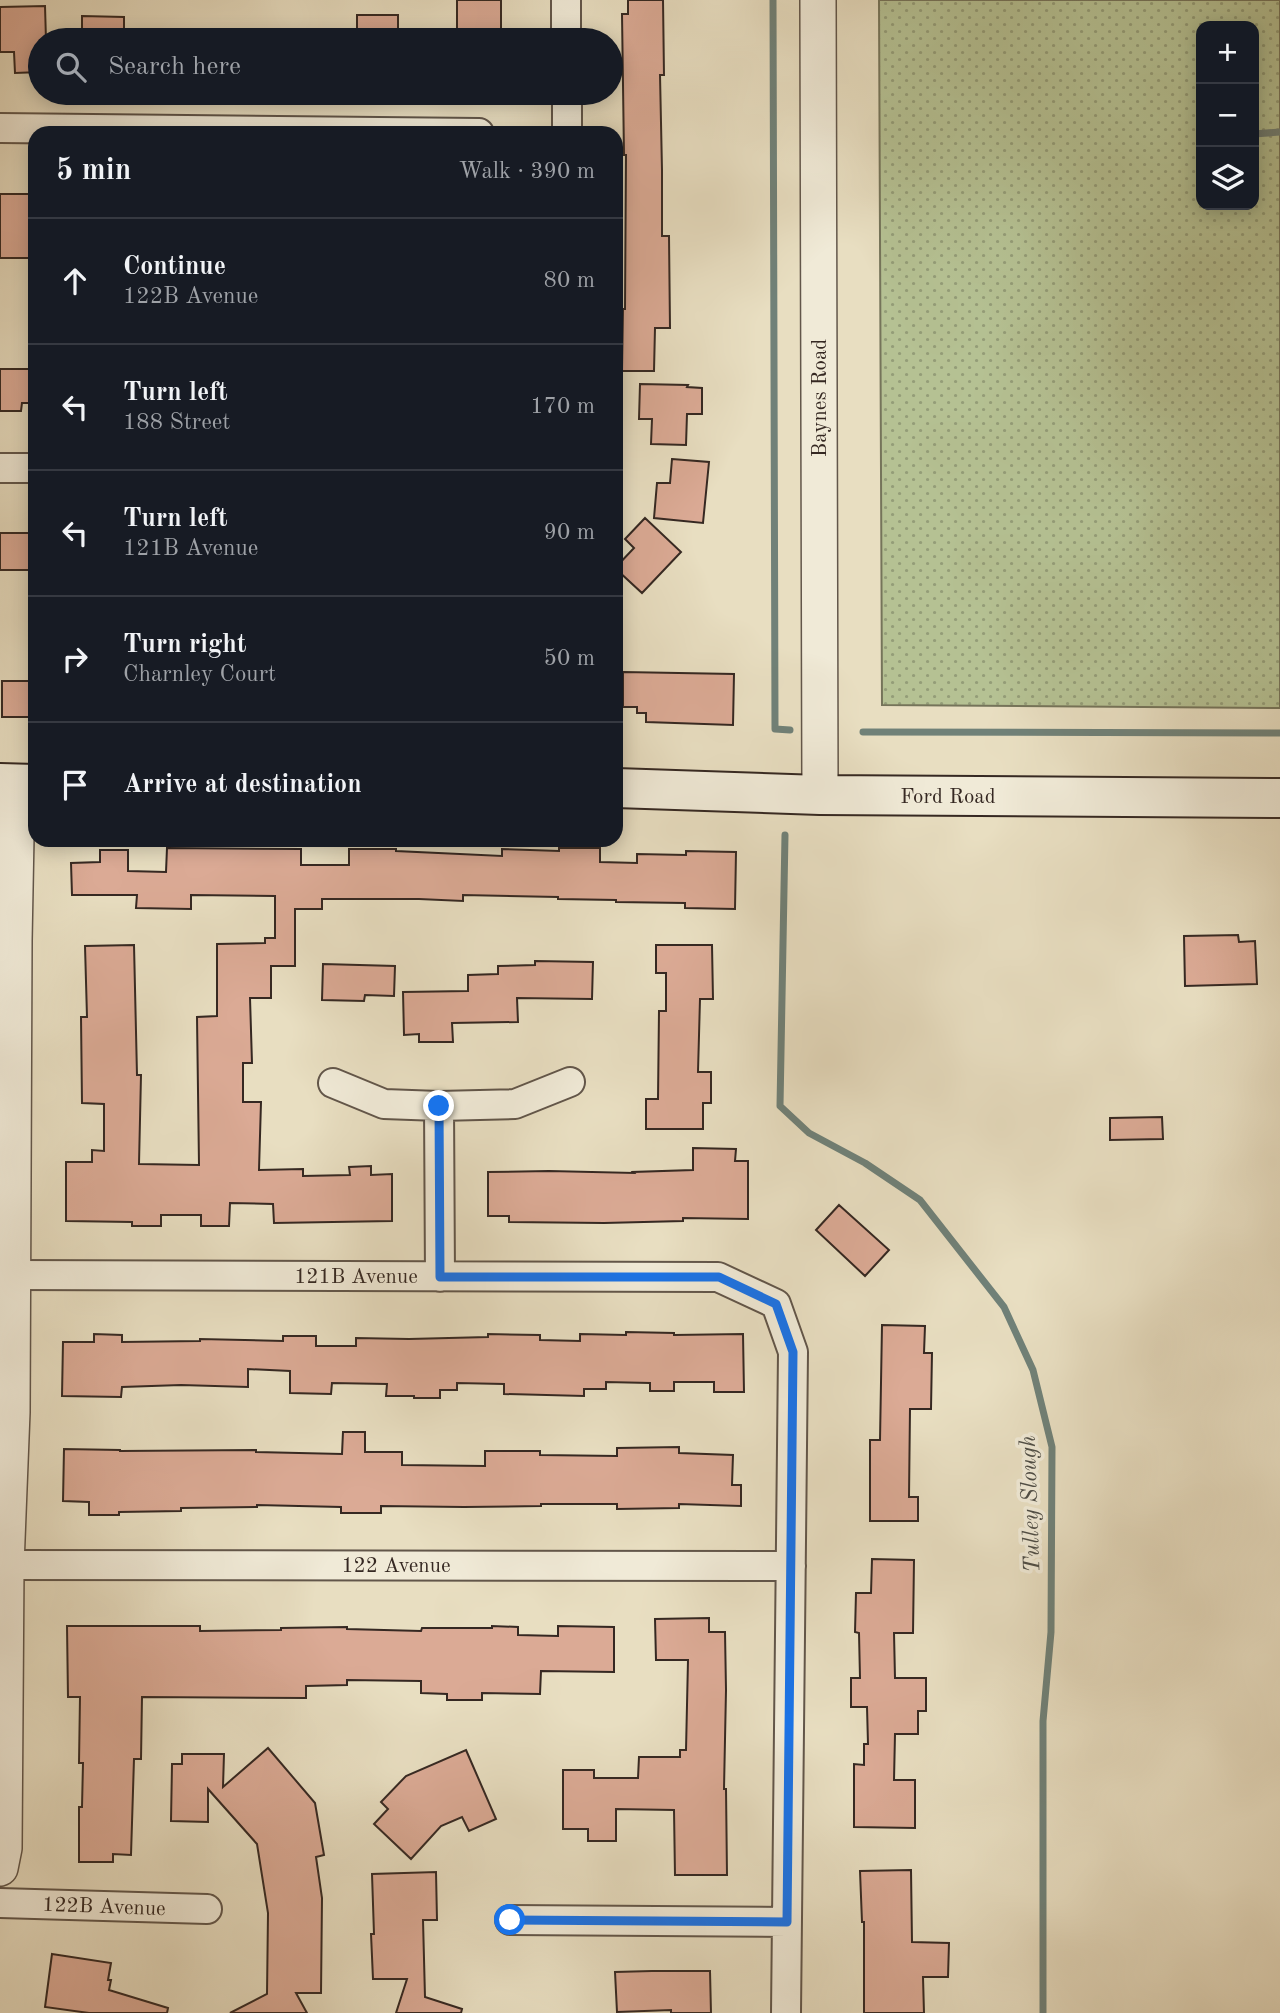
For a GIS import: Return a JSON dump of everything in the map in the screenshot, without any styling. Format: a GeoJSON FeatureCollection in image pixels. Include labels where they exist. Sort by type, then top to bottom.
{"type":"FeatureCollection","features":[{"type":"Feature","properties":{"kind":"main road","name":"Ford Road"},"geometry":{"type":"LineString","coordinates":[[623,788],[820,795],[1280,798]]}},
{"type":"Feature","properties":{"kind":"street"},"geometry":{"type":"LineString","coordinates":[[566,0],[566,28]]}},
{"type":"Feature","properties":{"kind":"street","name":"Baynes Road"},"geometry":{"type":"LineString","coordinates":[[818,0],[820,795]]}},
{"type":"Feature","properties":{"kind":"street"},"geometry":{"type":"LineString","coordinates":[[567,105],[567,126]]}},
{"type":"Feature","properties":{"kind":"street"},"geometry":{"type":"LineString","coordinates":[[0,128],[28,128]]}},
{"type":"Feature","properties":{"kind":"street"},"geometry":{"type":"LineString","coordinates":[[0,468],[28,468]]}},
{"type":"Feature","properties":{"kind":"street"},"geometry":{"type":"LineString","coordinates":[[0,1868],[4,1848],[3,1565],[12,1412],[17,784]]}},
{"type":"Feature","properties":{"kind":"street"},"geometry":{"type":"LineString","coordinates":[[333,1083],[384,1104],[439,1106],[515,1104],[570,1082]]}},
{"type":"Feature","properties":{"kind":"street"},"geometry":{"type":"LineString","coordinates":[[439,1106],[440,1277]]}},
{"type":"Feature","properties":{"kind":"street","name":"121B Avenue"},"geometry":{"type":"LineString","coordinates":[[13,1275],[719,1277],[776,1304],[793,1352],[791,1566]]}},
{"type":"Feature","properties":{"kind":"street","name":"122 Avenue"},"geometry":{"type":"LineString","coordinates":[[3,1565],[791,1566]]}},
{"type":"Feature","properties":{"kind":"street"},"geometry":{"type":"LineString","coordinates":[[786,2013],[791,1566]]}},
{"type":"Feature","properties":{"kind":"street","name":"122B Avenue"},"geometry":{"type":"LineString","coordinates":[[0,1903],[207,1909]]}},
{"type":"Feature","properties":{"kind":"street"},"geometry":{"type":"LineString","coordinates":[[510,1920],[787,1922]]}},
{"type":"Feature","properties":{"kind":"green space"},"geometry":{"type":"Polygon","coordinates":[[[879,0],[1280,0],[1280,708],[882,705],[879,0]]]}},
{"type":"Feature","properties":{"kind":"building"},"geometry":{"type":"Polygon","coordinates":[[[457,0],[501,0],[501,28],[457,28],[457,0]]]}},
{"type":"Feature","properties":{"kind":"building"},"geometry":{"type":"Polygon","coordinates":[[[628,0],[663,0],[664,75],[660,75],[662,236],[669,236],[670,328],[655,328],[654,371],[623,371],[626,155],[622,14],[628,14],[628,0]]]}},
{"type":"Feature","properties":{"kind":"building"},"geometry":{"type":"Polygon","coordinates":[[[45,6],[46,28],[28,28],[28,72],[15,73],[14,52],[0,52],[0,7],[45,6]]]}},
{"type":"Feature","properties":{"kind":"building"},"geometry":{"type":"Polygon","coordinates":[[[357,15],[398,15],[398,28],[357,28],[357,15]]]}},
{"type":"Feature","properties":{"kind":"building"},"geometry":{"type":"Polygon","coordinates":[[[82,16],[124,17],[124,28],[82,28],[82,16]]]}},
{"type":"Feature","properties":{"kind":"building"},"geometry":{"type":"Polygon","coordinates":[[[0,194],[28,194],[28,258],[0,258],[0,194]]]}},
{"type":"Feature","properties":{"kind":"building"},"geometry":{"type":"Polygon","coordinates":[[[0,369],[28,369],[28,403],[22,403],[21,411],[0,411],[0,369]]]}},
{"type":"Feature","properties":{"kind":"building"},"geometry":{"type":"Polygon","coordinates":[[[640,384],[702,388],[702,414],[687,414],[686,445],[651,444],[652,419],[639,419],[640,384]]]}},
{"type":"Feature","properties":{"kind":"building"},"geometry":{"type":"Polygon","coordinates":[[[672,459],[709,462],[703,523],[654,518],[657,483],[670,483],[672,459]]]}},
{"type":"Feature","properties":{"kind":"building"},"geometry":{"type":"Polygon","coordinates":[[[645,518],[681,552],[642,593],[623,575],[623,560],[634,548],[625,539],[645,518]]]}},
{"type":"Feature","properties":{"kind":"building"},"geometry":{"type":"Polygon","coordinates":[[[0,533],[28,533],[28,570],[0,570],[0,533]]]}},
{"type":"Feature","properties":{"kind":"building"},"geometry":{"type":"Polygon","coordinates":[[[623,672],[734,674],[733,725],[646,722],[646,713],[637,713],[637,707],[623,707],[623,672]]]}},
{"type":"Feature","properties":{"kind":"building"},"geometry":{"type":"Polygon","coordinates":[[[2,681],[28,681],[28,717],[2,717],[2,681]]]}},
{"type":"Feature","properties":{"kind":"building"},"geometry":{"type":"Polygon","coordinates":[[[167,848],[301,849],[301,865],[349,865],[349,849],[396,849],[502,856],[502,849],[559,851],[559,848],[600,848],[600,862],[637,863],[637,854],[736,852],[735,909],[685,908],[685,903],[463,895],[463,901],[322,899],[322,909],[295,909],[295,966],[271,966],[271,998],[250,998],[252,1063],[243,1063],[243,1102],[261,1102],[259,1170],[303,1169],[303,1176],[350,1175],[349,1167],[371,1166],[371,1175],[392,1174],[392,1221],[274,1223],[273,1204],[230,1203],[229,1226],[201,1226],[201,1215],[161,1215],[161,1226],[132,1226],[132,1222],[66,1221],[66,1162],[92,1162],[92,1150],[104,1151],[104,1104],[82,1103],[81,1017],[87,1017],[85,946],[134,945],[137,1075],[141,1075],[139,1164],[199,1165],[197,1017],[217,1016],[217,944],[265,943],[265,938],[275,938],[275,896],[191,895],[191,909],[136,908],[137,895],[72,895],[71,863],[100,862],[100,850],[128,850],[128,871],[166,872],[167,848]]]}},
{"type":"Feature","properties":{"kind":"building"},"geometry":{"type":"Polygon","coordinates":[[[1238,935],[1239,942],[1255,941],[1257,984],[1185,986],[1184,936],[1238,935]]]}},
{"type":"Feature","properties":{"kind":"building"},"geometry":{"type":"Polygon","coordinates":[[[656,945],[712,945],[713,999],[700,999],[698,1072],[711,1072],[711,1103],[703,1103],[703,1129],[646,1129],[646,1099],[658,1099],[659,1011],[666,1011],[666,973],[656,973],[656,945]]]}},
{"type":"Feature","properties":{"kind":"building"},"geometry":{"type":"Polygon","coordinates":[[[535,961],[593,962],[592,999],[517,998],[518,1022],[452,1023],[453,1042],[419,1042],[419,1034],[404,1035],[403,992],[468,991],[468,975],[498,974],[498,966],[535,965],[535,961]]]}},
{"type":"Feature","properties":{"kind":"building"},"geometry":{"type":"Polygon","coordinates":[[[323,964],[395,966],[394,996],[365,995],[364,1001],[322,1000],[323,964]]]}},
{"type":"Feature","properties":{"kind":"building"},"geometry":{"type":"Polygon","coordinates":[[[1162,1117],[1163,1139],[1110,1140],[1110,1118],[1162,1117]]]}},
{"type":"Feature","properties":{"kind":"building"},"geometry":{"type":"Polygon","coordinates":[[[693,1148],[736,1149],[735,1161],[748,1161],[748,1219],[683,1218],[683,1221],[604,1223],[509,1222],[509,1216],[488,1216],[488,1172],[634,1173],[693,1170],[693,1148]]]}},
{"type":"Feature","properties":{"kind":"building"},"geometry":{"type":"Polygon","coordinates":[[[839,1205],[889,1250],[865,1276],[816,1230],[839,1205]]]}},
{"type":"Feature","properties":{"kind":"building"},"geometry":{"type":"Polygon","coordinates":[[[882,1325],[925,1326],[924,1353],[932,1353],[931,1409],[910,1409],[909,1497],[918,1497],[918,1521],[870,1521],[870,1440],[880,1440],[882,1325]]]}},
{"type":"Feature","properties":{"kind":"building"},"geometry":{"type":"Polygon","coordinates":[[[626,1332],[674,1335],[743,1334],[744,1392],[714,1392],[714,1382],[674,1382],[674,1391],[650,1391],[650,1383],[606,1382],[606,1389],[584,1389],[584,1396],[504,1394],[504,1384],[457,1383],[457,1390],[440,1390],[440,1398],[386,1396],[387,1384],[332,1383],[331,1394],[290,1393],[290,1371],[248,1369],[248,1387],[122,1387],[121,1397],[62,1396],[63,1342],[94,1342],[94,1334],[122,1335],[122,1342],[200,1339],[283,1341],[283,1336],[316,1336],[316,1346],[356,1346],[356,1338],[488,1337],[488,1334],[540,1335],[540,1340],[580,1341],[580,1334],[626,1335],[626,1332]]]}},
{"type":"Feature","properties":{"kind":"building"},"geometry":{"type":"Polygon","coordinates":[[[343,1432],[365,1432],[365,1452],[402,1452],[402,1465],[485,1466],[485,1451],[617,1456],[617,1448],[679,1447],[679,1453],[733,1455],[732,1485],[741,1485],[741,1506],[679,1504],[679,1508],[617,1509],[617,1504],[381,1506],[381,1513],[341,1513],[341,1507],[257,1505],[89,1515],[89,1502],[63,1501],[64,1449],[256,1450],[342,1454],[343,1432]]]}},
{"type":"Feature","properties":{"kind":"building"},"geometry":{"type":"Polygon","coordinates":[[[872,1559],[914,1560],[913,1633],[894,1633],[895,1678],[926,1678],[926,1711],[918,1711],[918,1734],[895,1734],[894,1780],[915,1780],[915,1828],[854,1827],[854,1764],[864,1765],[864,1744],[868,1744],[867,1707],[851,1707],[851,1678],[860,1678],[859,1633],[855,1632],[856,1593],[871,1593],[872,1559]]]}},
{"type":"Feature","properties":{"kind":"building"},"geometry":{"type":"Polygon","coordinates":[[[709,1618],[709,1632],[725,1632],[724,1789],[727,1875],[675,1875],[674,1810],[616,1809],[616,1841],[588,1841],[588,1829],[563,1829],[563,1770],[594,1770],[594,1778],[638,1778],[639,1757],[680,1757],[680,1750],[686,1750],[688,1660],[656,1660],[655,1619],[709,1618]]]}},
{"type":"Feature","properties":{"kind":"building"},"geometry":{"type":"Polygon","coordinates":[[[67,1626],[200,1626],[200,1631],[347,1627],[421,1631],[422,1628],[492,1626],[518,1627],[518,1635],[558,1636],[558,1626],[614,1627],[614,1672],[541,1671],[540,1694],[482,1693],[482,1700],[447,1700],[447,1694],[421,1693],[421,1681],[347,1680],[347,1685],[306,1686],[306,1698],[142,1697],[141,1759],[134,1759],[131,1855],[113,1854],[113,1862],[79,1862],[79,1807],[82,1807],[83,1763],[79,1763],[80,1697],[68,1697],[67,1626]]]}},
{"type":"Feature","properties":{"kind":"building"},"geometry":{"type":"Polygon","coordinates":[[[268,1748],[315,1803],[324,1855],[316,1857],[322,1898],[321,1993],[296,1993],[307,2013],[230,2013],[267,1994],[268,1913],[257,1844],[208,1789],[208,1822],[171,1821],[172,1764],[182,1764],[182,1754],[224,1754],[223,1787],[268,1748]]]}},
{"type":"Feature","properties":{"kind":"building"},"geometry":{"type":"Polygon","coordinates":[[[466,1750],[496,1819],[469,1831],[462,1817],[441,1826],[411,1859],[374,1824],[388,1809],[381,1802],[406,1776],[466,1750]]]}},
{"type":"Feature","properties":{"kind":"building"},"geometry":{"type":"Polygon","coordinates":[[[911,1870],[912,1942],[949,1943],[948,1977],[923,1977],[924,2013],[864,2013],[864,1922],[860,1871],[911,1870]]]}},
{"type":"Feature","properties":{"kind":"building"},"geometry":{"type":"Polygon","coordinates":[[[436,1872],[437,1920],[423,1920],[425,1997],[462,2009],[461,2013],[396,2013],[407,1979],[373,1979],[372,1874],[436,1872]]]}},
{"type":"Feature","properties":{"kind":"building"},"geometry":{"type":"Polygon","coordinates":[[[52,1954],[111,1963],[109,1990],[168,2008],[167,2013],[89,2013],[45,2007],[52,1954]]]}},
{"type":"Feature","properties":{"kind":"building"},"geometry":{"type":"Polygon","coordinates":[[[710,1971],[711,2013],[671,2013],[671,2010],[617,2012],[615,1972],[710,1971]]]}},
{"type":"Feature","properties":{"kind":"waterway"},"geometry":{"type":"LineString","coordinates":[[773,0],[775,729],[790,730]]}},
{"type":"Feature","properties":{"kind":"waterway"},"geometry":{"type":"LineString","coordinates":[[1259,134],[1280,132]]}},
{"type":"Feature","properties":{"kind":"waterway"},"geometry":{"type":"LineString","coordinates":[[863,732],[1280,733]]}},
{"type":"Feature","properties":{"kind":"waterway","name":"Tulley Slough"},"geometry":{"type":"LineString","coordinates":[[785,835],[780,1106],[809,1133],[865,1163],[920,1200],[1004,1307],[1033,1370],[1052,1447],[1051,1632],[1043,1721],[1043,2013]]}},
{"type":"Feature","properties":{"kind":"route"},"geometry":{"type":"LineString","coordinates":[[439,1106],[440,1277],[719,1277],[776,1304],[793,1352],[787,1922],[510,1920]]}}]}
